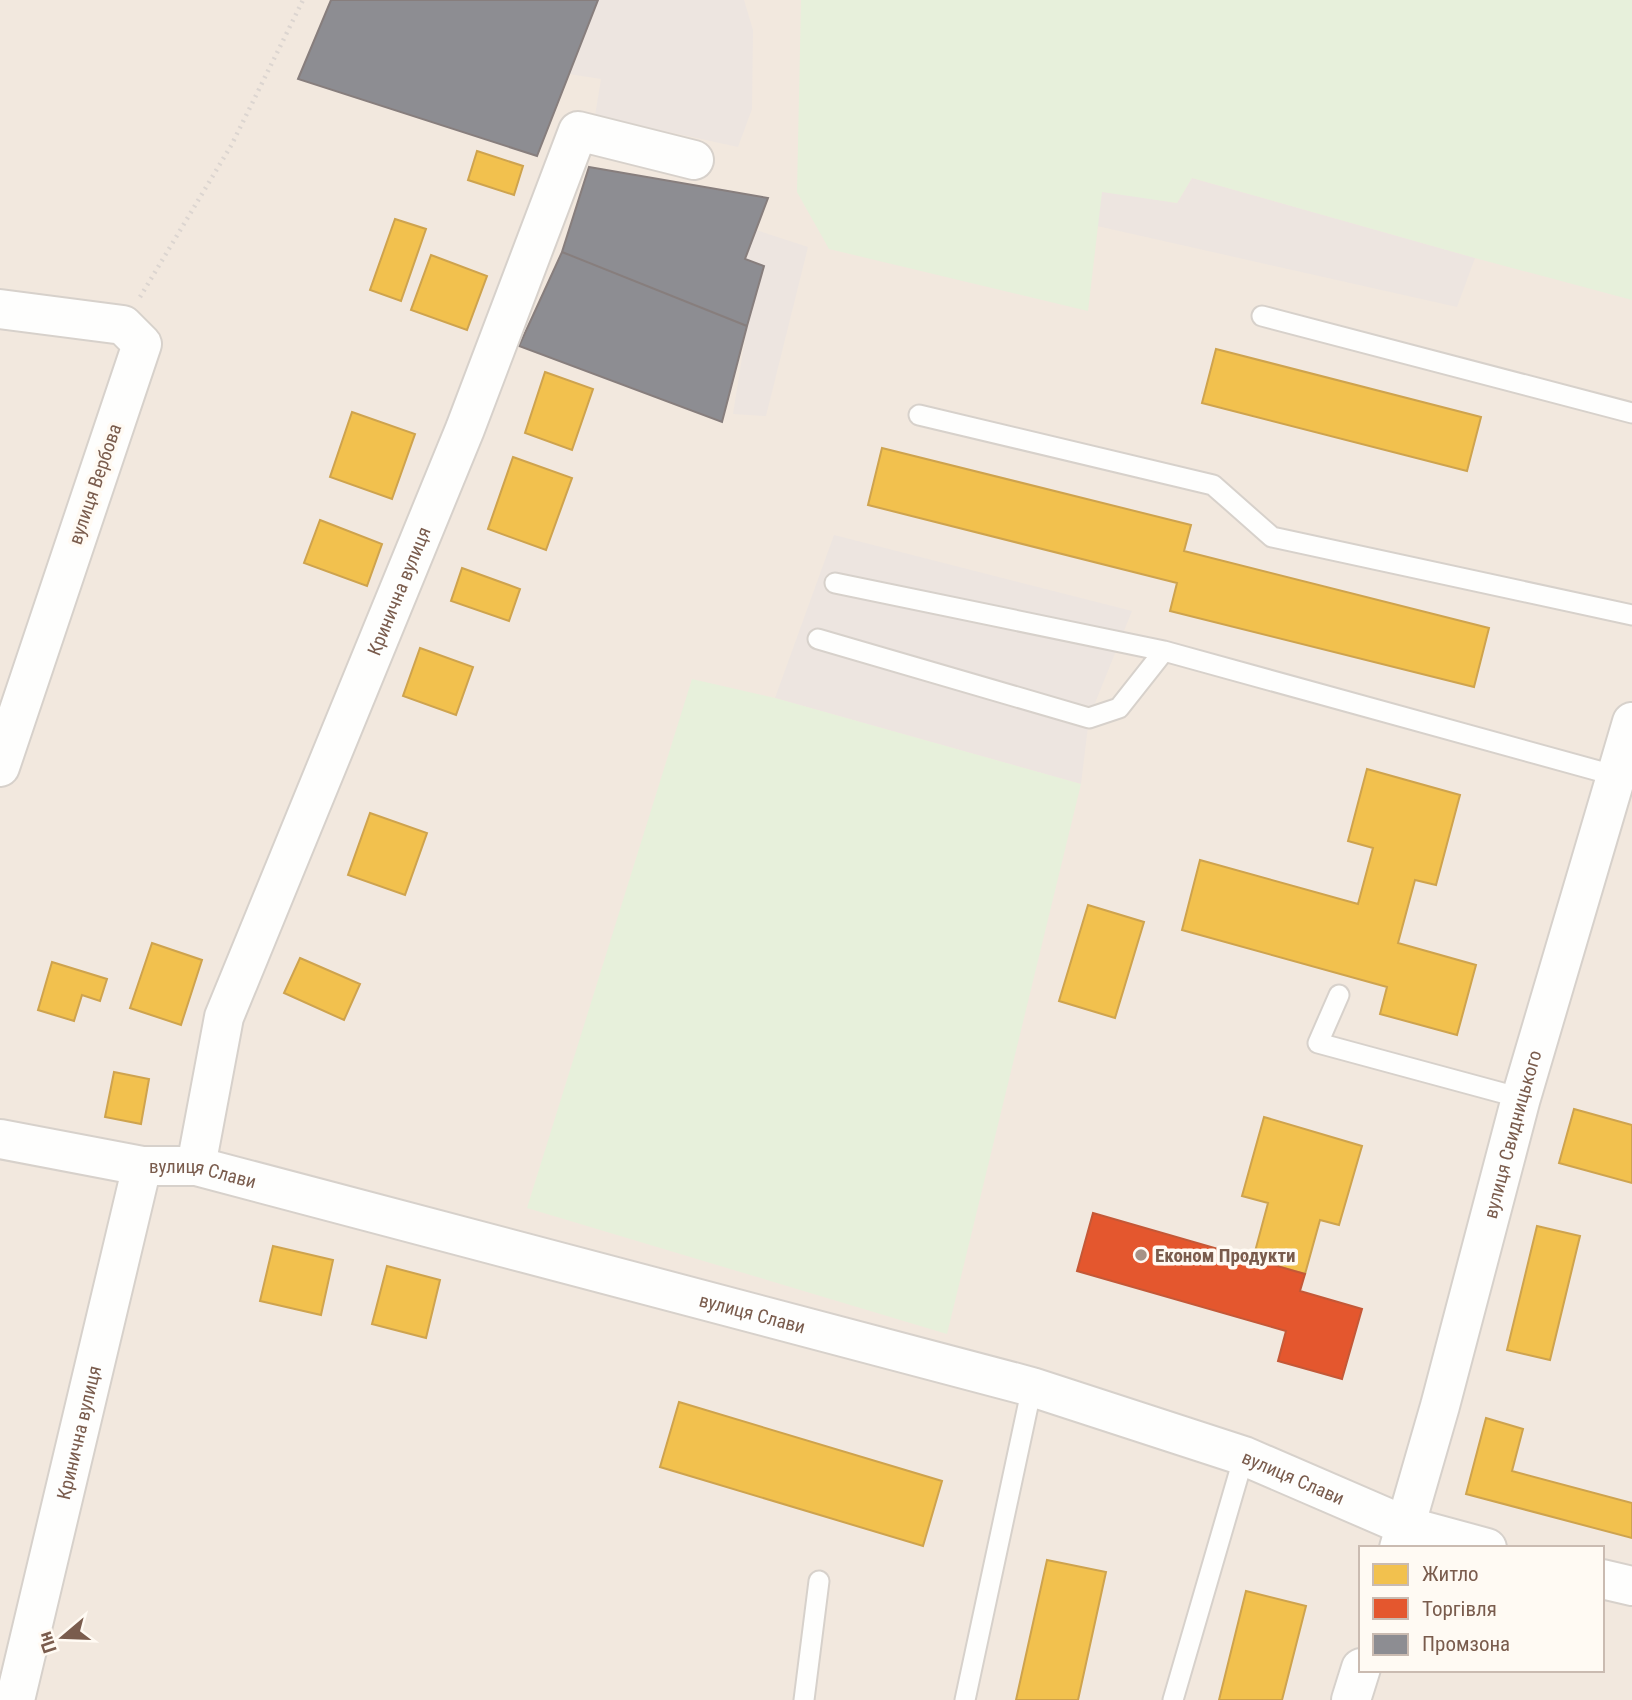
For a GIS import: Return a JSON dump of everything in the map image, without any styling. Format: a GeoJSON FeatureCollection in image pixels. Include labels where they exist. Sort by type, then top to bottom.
{"type":"FeatureCollection","features":[{"type":"Feature","properties":{"kind":"street","name":"Кринична вулиця"},"geometry":{"type":"LineString","coordinates":[[196,1166],[224,1017],[465,429],[578,131],[694,160]]}},
{"type":"Feature","properties":{"kind":"street"},"geometry":{"type":"LineString","coordinates":[[0,309],[123,325]]}},
{"type":"Feature","properties":{"kind":"street","name":"вулиця Вербова"},"geometry":{"type":"LineString","coordinates":[[0,767],[142,344],[123,325]]}},
{"type":"Feature","properties":{"kind":"street","name":"вулиця Свидницького"},"geometry":{"type":"LineString","coordinates":[[1402,1537],[1440,1406],[1521,1098],[1632,722]]}},
{"type":"Feature","properties":{"kind":"street","name":"вулиця Слави"},"geometry":{"type":"LineString","coordinates":[[0,1139],[142,1166],[196,1166],[1032,1387],[1244,1456],[1402,1537],[1472,1546]]}},
{"type":"Feature","properties":{"kind":"street","name":"Кринична вулиця"},"geometry":{"type":"LineString","coordinates":[[15,1700],[142,1166]]}},
{"type":"Feature","properties":{"kind":"street"},"geometry":{"type":"LineString","coordinates":[[1604,1579],[1632,1586]]}},
{"type":"Feature","properties":{"kind":"street"},"geometry":{"type":"LineString","coordinates":[[1351,1700],[1360,1672]]}},
{"type":"Feature","properties":{"kind":"lane"},"geometry":{"type":"LineString","coordinates":[[1262,316],[1632,413]]}},
{"type":"Feature","properties":{"kind":"lane"},"geometry":{"type":"LineString","coordinates":[[919,415],[1213,485],[1272,537],[1632,615]]}},
{"type":"Feature","properties":{"kind":"lane"},"geometry":{"type":"LineString","coordinates":[[835,583],[1164,651],[1617,776]]}},
{"type":"Feature","properties":{"kind":"lane"},"geometry":{"type":"LineString","coordinates":[[818,639],[1089,718],[1119,708],[1164,651]]}},
{"type":"Feature","properties":{"kind":"lane"},"geometry":{"type":"LineString","coordinates":[[1339,995],[1318,1043],[1521,1098]]}},
{"type":"Feature","properties":{"kind":"lane"},"geometry":{"type":"LineString","coordinates":[[965,1700],[1032,1387]]}},
{"type":"Feature","properties":{"kind":"lane"},"geometry":{"type":"LineString","coordinates":[[1173,1700],[1244,1456]]}},
{"type":"Feature","properties":{"kind":"lane"},"geometry":{"type":"LineString","coordinates":[[804,1700],[818,1581]]}},
{"type":"Feature","properties":{"kind":"path"},"geometry":{"type":"LineString","coordinates":[[123,325],[232,144],[303,0]]}},
{"type":"Feature","properties":{"kind":"shaded area"},"geometry":{"type":"Polygon","coordinates":[[[0,0],[1632,0],[1632,1700],[0,1700],[0,0]]]}},
{"type":"Feature","properties":{"kind":"shaded area"},"geometry":{"type":"Polygon","coordinates":[[[598,0],[744,0],[753,30],[752,109],[738,147],[595,116],[601,79],[569,74],[598,0]]]}},
{"type":"Feature","properties":{"kind":"shaded area"},"geometry":{"type":"Polygon","coordinates":[[[1192,178],[1475,258],[1457,307],[1097,226],[1102,191],[1177,203],[1192,178]]]}},
{"type":"Feature","properties":{"kind":"shaded area"},"geometry":{"type":"Polygon","coordinates":[[[756,230],[808,247],[766,416],[733,414],[747,326],[764,266],[745,259],[756,230]]]}},
{"type":"Feature","properties":{"kind":"shaded area"},"geometry":{"type":"Polygon","coordinates":[[[834,535],[1132,611],[1089,718],[1081,784],[775,698],[834,535]]]}},
{"type":"Feature","properties":{"kind":"green space"},"geometry":{"type":"Polygon","coordinates":[[[801,0],[1632,0],[1632,300],[1192,178],[1177,203],[1102,192],[1088,311],[829,249],[797,192],[801,0]]]}},
{"type":"Feature","properties":{"kind":"green space"},"geometry":{"type":"Polygon","coordinates":[[[692,679],[775,698],[1081,784],[947,1334],[527,1208],[692,679]]]}},
{"type":"Feature","properties":{"kind":"building: Житло"},"geometry":{"type":"Polygon","coordinates":[[[477,151],[523,166],[514,195],[468,180],[477,151]]]}},
{"type":"Feature","properties":{"kind":"building: Житло"},"geometry":{"type":"Polygon","coordinates":[[[395,219],[426,229],[401,301],[370,290],[395,219]]]}},
{"type":"Feature","properties":{"kind":"building: Житло"},"geometry":{"type":"Polygon","coordinates":[[[431,255],[487,276],[467,330],[411,310],[431,255]]]}},
{"type":"Feature","properties":{"kind":"building: Житло"},"geometry":{"type":"Polygon","coordinates":[[[1216,349],[1481,417],[1467,471],[1202,403],[1216,349]]]}},
{"type":"Feature","properties":{"kind":"building: Житло"},"geometry":{"type":"Polygon","coordinates":[[[545,372],[593,389],[572,450],[525,433],[545,372]]]}},
{"type":"Feature","properties":{"kind":"building: Житло"},"geometry":{"type":"Polygon","coordinates":[[[352,412],[415,434],[392,499],[330,477],[352,412]]]}},
{"type":"Feature","properties":{"kind":"building: Житло"},"geometry":{"type":"Polygon","coordinates":[[[882,448],[1191,525],[1184,551],[1489,628],[1474,687],[1170,611],[1177,583],[868,505],[882,448]]]}},
{"type":"Feature","properties":{"kind":"building: Житло"},"geometry":{"type":"Polygon","coordinates":[[[513,457],[572,478],[546,550],[488,529],[513,457]]]}},
{"type":"Feature","properties":{"kind":"building: Житло"},"geometry":{"type":"Polygon","coordinates":[[[320,520],[382,544],[367,586],[304,563],[320,520]]]}},
{"type":"Feature","properties":{"kind":"building: Житло"},"geometry":{"type":"Polygon","coordinates":[[[462,568],[520,589],[509,621],[451,601],[462,568]]]}},
{"type":"Feature","properties":{"kind":"building: Житло"},"geometry":{"type":"Polygon","coordinates":[[[420,648],[473,667],[456,715],[403,696],[420,648]]]}},
{"type":"Feature","properties":{"kind":"building: Житло"},"geometry":{"type":"Polygon","coordinates":[[[1367,769],[1460,795],[1436,885],[1415,880],[1398,943],[1476,965],[1457,1035],[1380,1014],[1387,987],[1182,930],[1200,860],[1358,904],[1373,848],[1348,841],[1367,769]]]}},
{"type":"Feature","properties":{"kind":"building: Житло"},"geometry":{"type":"Polygon","coordinates":[[[370,813],[427,833],[405,895],[348,875],[370,813]]]}},
{"type":"Feature","properties":{"kind":"building: Житло"},"geometry":{"type":"Polygon","coordinates":[[[1088,905],[1144,922],[1115,1018],[1059,1001],[1088,905]]]}},
{"type":"Feature","properties":{"kind":"building: Житло"},"geometry":{"type":"Polygon","coordinates":[[[152,943],[202,960],[181,1025],[130,1008],[152,943]]]}},
{"type":"Feature","properties":{"kind":"building: Житло"},"geometry":{"type":"Polygon","coordinates":[[[300,958],[360,984],[344,1020],[284,993],[300,958]]]}},
{"type":"Feature","properties":{"kind":"building: Житло"},"geometry":{"type":"Polygon","coordinates":[[[52,962],[107,979],[100,1001],[82,995],[74,1021],[38,1010],[52,962]]]}},
{"type":"Feature","properties":{"kind":"building: Житло"},"geometry":{"type":"Polygon","coordinates":[[[114,1072],[149,1079],[141,1124],[105,1117],[114,1072]]]}},
{"type":"Feature","properties":{"kind":"building: Житло"},"geometry":{"type":"Polygon","coordinates":[[[1574,1109],[1632,1125],[1632,1183],[1559,1163],[1574,1109]]]}},
{"type":"Feature","properties":{"kind":"building: Житло"},"geometry":{"type":"Polygon","coordinates":[[[1264,1117],[1362,1146],[1339,1225],[1320,1220],[1305,1274],[1253,1259],[1268,1203],[1242,1196],[1264,1117]]]}},
{"type":"Feature","properties":{"kind":"building: Житло"},"geometry":{"type":"Polygon","coordinates":[[[1537,1226],[1580,1236],[1550,1360],[1507,1350],[1537,1226]]]}},
{"type":"Feature","properties":{"kind":"building: Житло"},"geometry":{"type":"Polygon","coordinates":[[[273,1246],[333,1260],[321,1315],[260,1301],[273,1246]]]}},
{"type":"Feature","properties":{"kind":"building: Житло"},"geometry":{"type":"Polygon","coordinates":[[[387,1266],[440,1280],[426,1338],[372,1324],[387,1266]]]}},
{"type":"Feature","properties":{"kind":"building: Житло"},"geometry":{"type":"Polygon","coordinates":[[[679,1402],[942,1481],[923,1546],[660,1467],[679,1402]]]}},
{"type":"Feature","properties":{"kind":"building: Житло"},"geometry":{"type":"Polygon","coordinates":[[[1486,1418],[1523,1429],[1512,1471],[1632,1503],[1632,1538],[1466,1494],[1486,1418]]]}},
{"type":"Feature","properties":{"kind":"building: Житло"},"geometry":{"type":"Polygon","coordinates":[[[1047,1560],[1106,1572],[1078,1700],[1016,1700],[1047,1560]]]}},
{"type":"Feature","properties":{"kind":"building: Житло"},"geometry":{"type":"Polygon","coordinates":[[[1246,1591],[1306,1606],[1282,1700],[1219,1700],[1246,1591]]]}},
{"type":"Feature","properties":{"kind":"building: Торгівля"},"geometry":{"type":"Polygon","coordinates":[[[1093,1213],[1305,1274],[1300,1291],[1362,1309],[1342,1379],[1278,1361],[1286,1331],[1077,1271],[1093,1213]]]}},
{"type":"Feature","properties":{"kind":"building: Промзона"},"geometry":{"type":"Polygon","coordinates":[[[331,0],[598,0],[537,156],[298,79],[331,0]]]}},
{"type":"Feature","properties":{"kind":"building: Промзона"},"geometry":{"type":"Polygon","coordinates":[[[589,167],[768,198],[745,259],[764,266],[747,326],[562,252],[589,167]]]}},
{"type":"Feature","properties":{"kind":"building: Промзона"},"geometry":{"type":"Polygon","coordinates":[[[562,252],[747,326],[722,422],[519,346],[562,252]]]}},
{"type":"Feature","properties":{"kind":"place","name":"Економ Продукти"},"geometry":{"type":"Point","coordinates":[1141,1255]}}]}
